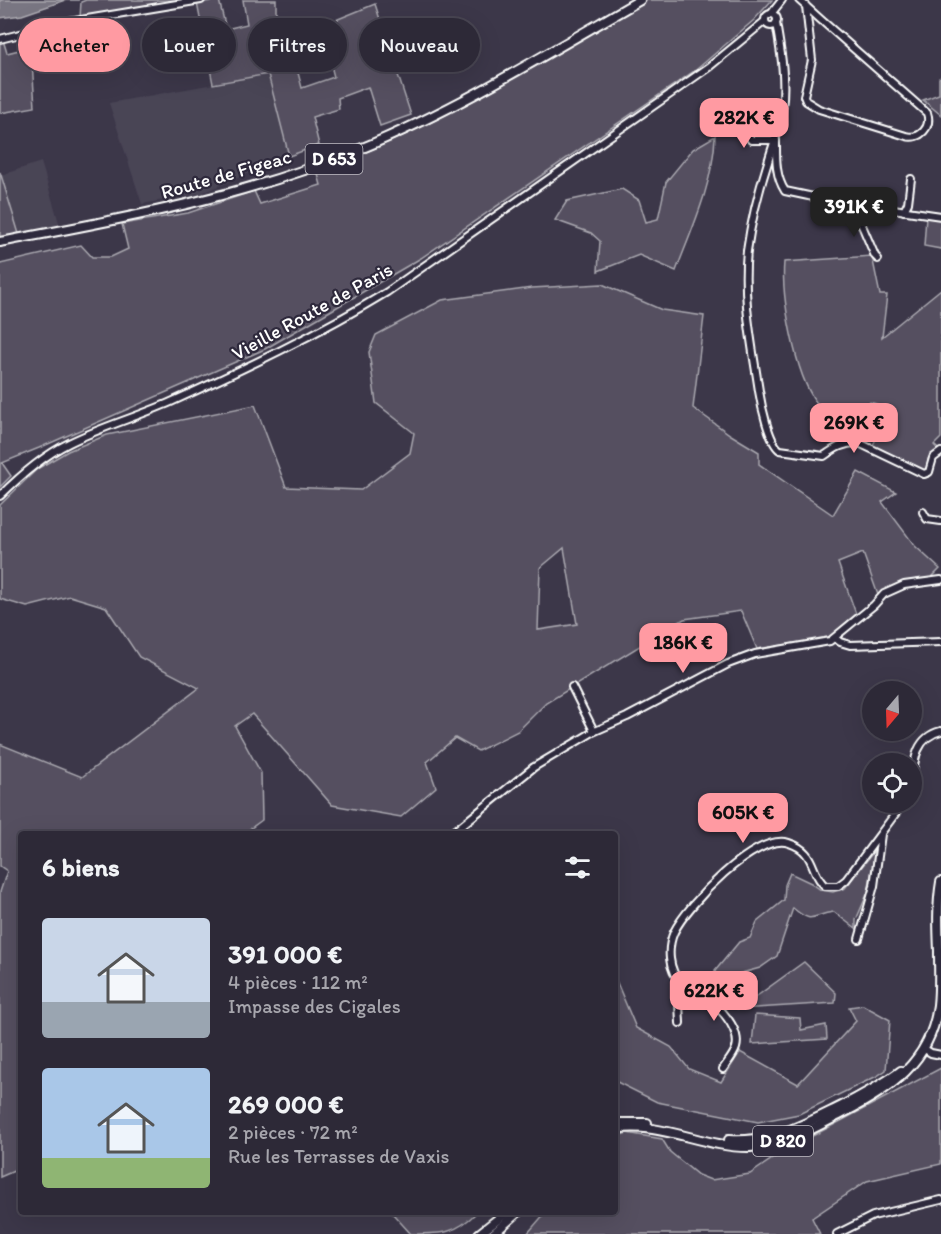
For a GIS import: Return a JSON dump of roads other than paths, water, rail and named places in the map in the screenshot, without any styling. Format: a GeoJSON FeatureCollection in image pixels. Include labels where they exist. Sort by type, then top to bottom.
{"type":"FeatureCollection","features":[{"type":"Feature","properties":{"kind":"main road","name":"Route de Figeac"},"geometry":{"type":"LineString","coordinates":[[0,242],[190,204],[241,191],[359,150],[479,92],[640,0]]}},
{"type":"Feature","properties":{"kind":"main road","name":"D 820"},"geometry":{"type":"LineString","coordinates":[[618,1129],[661,1130],[731,1146],[751,1147],[773,1144],[798,1136],[852,1109],[893,1084],[912,1066],[934,1024],[938,1006],[938,904],[941,882]]}},
{"type":"Feature","properties":{"kind":"main road","name":"D 820"},"geometry":{"type":"LineString","coordinates":[[618,1123],[656,1124],[726,1140],[746,1141],[768,1138],[793,1130],[879,1086],[906,1067],[923,1048]]}},
{"type":"Feature","properties":{"kind":"main road"},"geometry":{"type":"LineString","coordinates":[[479,1234],[503,1215]]}},
{"type":"Feature","properties":{"kind":"main road"},"geometry":{"type":"LineString","coordinates":[[493,1234],[515,1215]]}},
{"type":"Feature","properties":{"kind":"street"},"geometry":{"type":"LineString","coordinates":[[0,39],[69,22],[201,0]]}},
{"type":"Feature","properties":{"kind":"street"},"geometry":{"type":"LineString","coordinates":[[799,0],[806,6],[927,113],[929,119],[924,131],[914,138],[819,109],[806,101],[804,96],[812,60],[806,6]]}},
{"type":"Feature","properties":{"kind":"street"},"geometry":{"type":"LineString","coordinates":[[781,1],[771,21],[778,35],[783,58],[782,110],[747,249],[745,293],[762,408],[771,436],[775,446],[780,450],[824,456],[850,442],[859,442],[924,474],[929,472],[933,458],[941,452]]}},
{"type":"Feature","properties":{"kind":"street","name":"Vieille Route de Paris"},"geometry":{"type":"LineString","coordinates":[[0,496],[35,465],[69,443],[189,394],[355,311],[387,292],[709,67],[747,35],[771,21]]}},
{"type":"Feature","properties":{"kind":"street"},"geometry":{"type":"LineString","coordinates":[[739,115],[751,140],[776,140]]}},
{"type":"Feature","properties":{"kind":"street"},"geometry":{"type":"LineString","coordinates":[[776,140],[780,183],[785,191],[941,216]]}},
{"type":"Feature","properties":{"kind":"street"},"geometry":{"type":"LineString","coordinates":[[904,211],[908,203],[910,179]]}},
{"type":"Feature","properties":{"kind":"street"},"geometry":{"type":"LineString","coordinates":[[852,202],[878,260]]}},
{"type":"Feature","properties":{"kind":"street"},"geometry":{"type":"LineString","coordinates":[[923,512],[927,519],[941,520]]}},
{"type":"Feature","properties":{"kind":"street"},"geometry":{"type":"LineString","coordinates":[[455,831],[534,767],[594,731],[627,717],[728,664],[755,654],[830,641],[884,594],[904,585],[941,579]]}},
{"type":"Feature","properties":{"kind":"street"},"geometry":{"type":"LineString","coordinates":[[836,638],[850,645],[941,642]]}},
{"type":"Feature","properties":{"kind":"street"},"geometry":{"type":"LineString","coordinates":[[572,687],[594,731]]}},
{"type":"Feature","properties":{"kind":"street"},"geometry":{"type":"LineString","coordinates":[[916,753],[924,740],[941,731]]}},
{"type":"Feature","properties":{"kind":"street"},"geometry":{"type":"LineString","coordinates":[[723,1069],[736,1049],[736,1035],[731,1024],[707,997],[690,985],[681,983],[672,973],[670,943],[675,930],[706,890],[746,856],[772,843],[783,841],[792,844],[811,859],[818,880],[825,886],[838,886],[846,880],[896,813]]}},
{"type":"Feature","properties":{"kind":"street"},"geometry":{"type":"LineString","coordinates":[[859,939],[874,886],[881,832]]}},
{"type":"Feature","properties":{"kind":"street"},"geometry":{"type":"LineString","coordinates":[[680,1023],[678,1002],[681,983]]}},
{"type":"Feature","properties":{"kind":"street"},"geometry":{"type":"LineString","coordinates":[[923,1048],[941,1055]]}},
{"type":"Feature","properties":{"kind":"street"},"geometry":{"type":"LineString","coordinates":[[837,1234],[873,1216],[941,1200]]}}]}
